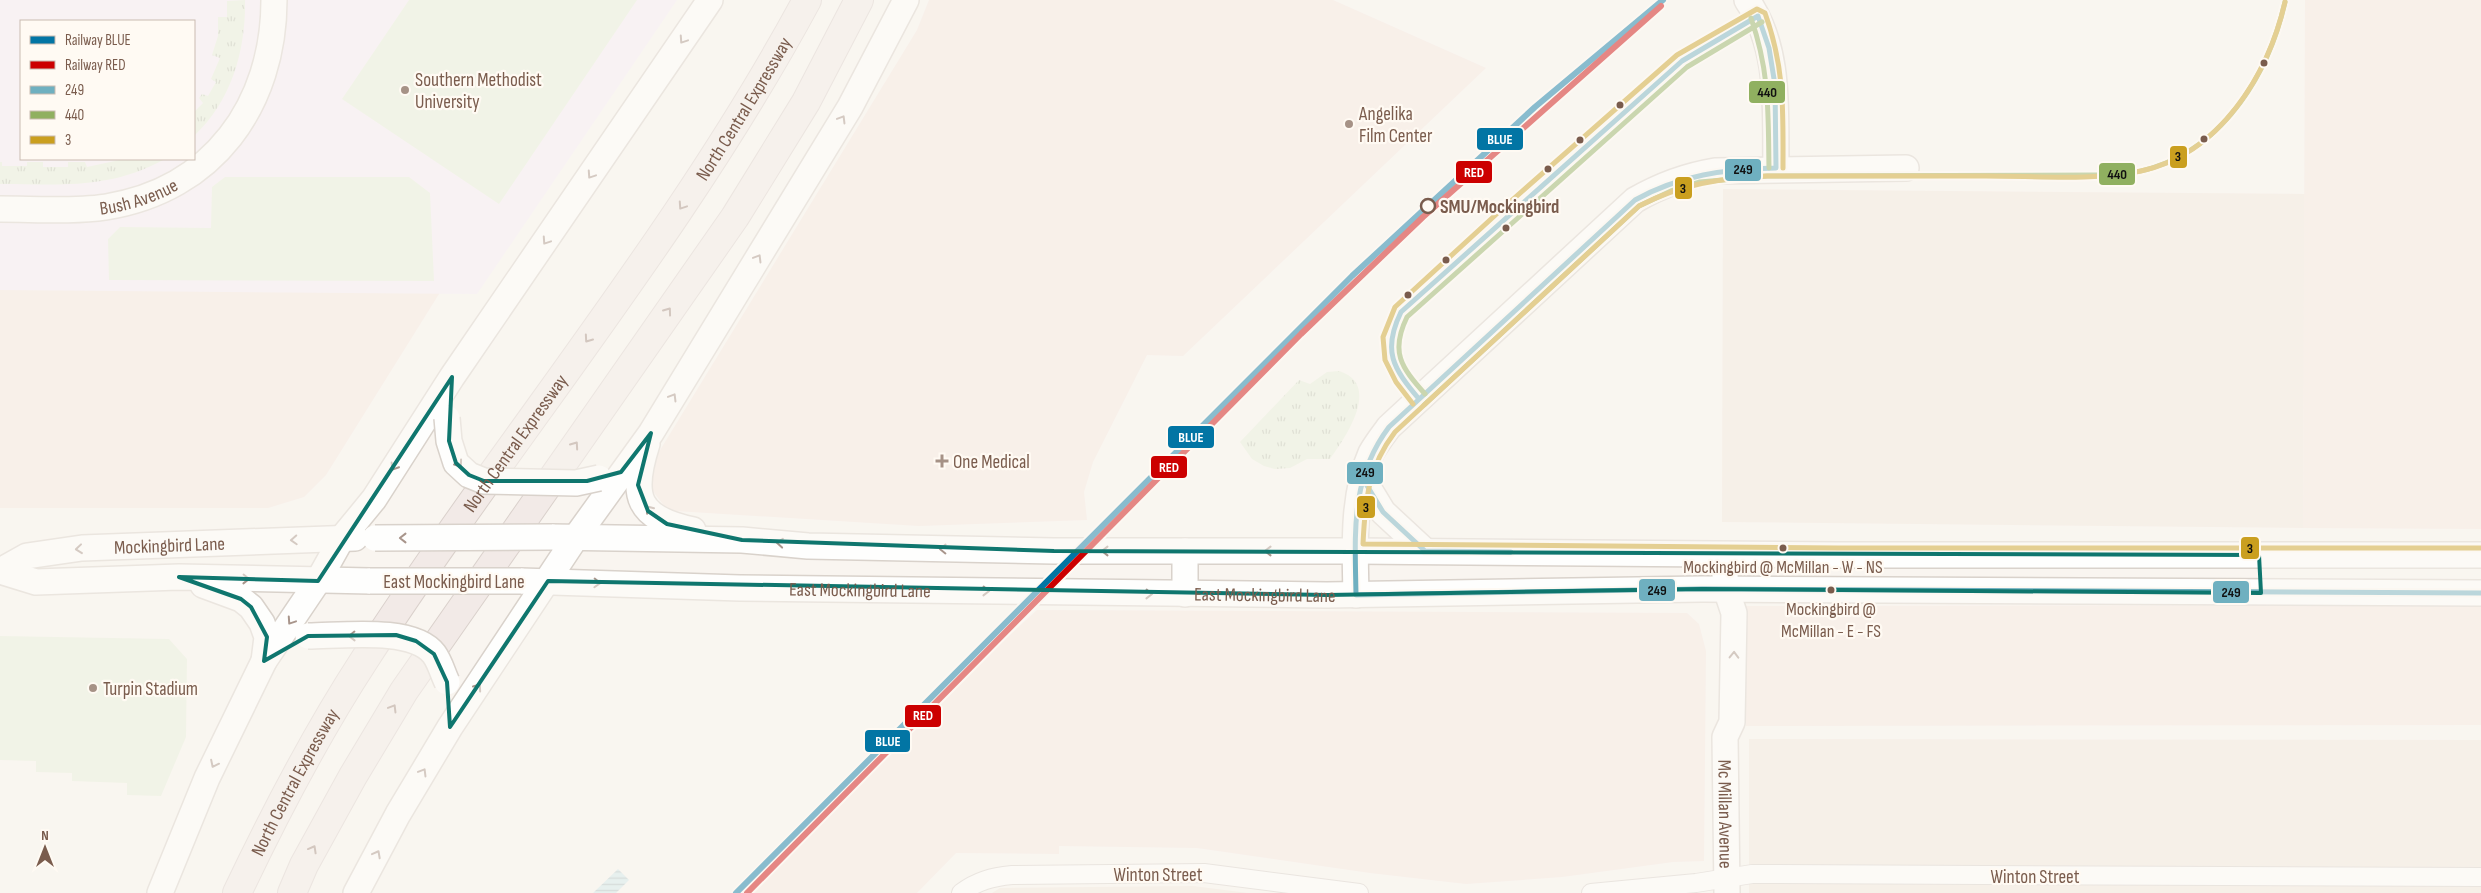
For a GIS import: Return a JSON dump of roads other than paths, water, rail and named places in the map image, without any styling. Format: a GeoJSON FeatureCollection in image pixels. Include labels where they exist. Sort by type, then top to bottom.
{"type":"FeatureCollection","features":[{"type":"Feature","properties":{"kind":"highway","name":"North Central Expressway"},"geometry":{"type":"LineString","coordinates":[[238,893],[294,779],[364,660],[689,196],[751,99],[807,0]]}},
{"type":"Feature","properties":{"kind":"highway"},"geometry":{"type":"LineString","coordinates":[[292,893],[304,865],[348,784],[404,691],[736,217],[806,102],[859,0]]}},
{"type":"Feature","properties":{"kind":"main road","name":"Bush Avenue"},"geometry":{"type":"LineString","coordinates":[[0,209],[79,209],[124,204],[168,187],[204,162],[226,142],[242,120],[264,76],[272,44],[274,0]]}},
{"type":"Feature","properties":{"kind":"main road"},"geometry":{"type":"LineString","coordinates":[[160,893],[207,778],[264,661],[318,580],[342,538],[374,498],[452,378],[710,0]]}},
{"type":"Feature","properties":{"kind":"main road"},"geometry":{"type":"LineString","coordinates":[[356,893],[398,814],[450,727],[548,581],[564,537],[610,475],[651,433],[850,106],[906,0]]}},
{"type":"Feature","properties":{"kind":"main road"},"geometry":{"type":"LineString","coordinates":[[1747,0],[1758,16],[1769,48],[1775,85],[1776,168]]}},
{"type":"Feature","properties":{"kind":"main road"},"geometry":{"type":"LineString","coordinates":[[1356,595],[1358,506],[1363,479],[1372,452],[1389,427],[1635,200],[1660,186],[1686,176],[1715,171],[1776,168],[1906,168]]}},
{"type":"Feature","properties":{"kind":"main road"},"geometry":{"type":"LineString","coordinates":[[452,378],[448,418],[449,441],[456,463],[469,475],[484,481],[576,483],[610,475]]}},
{"type":"Feature","properties":{"kind":"main road"},"geometry":{"type":"LineString","coordinates":[[651,433],[639,472],[638,485],[641,498],[648,511],[667,524],[742,540]]}},
{"type":"Feature","properties":{"kind":"main road"},"geometry":{"type":"LineString","coordinates":[[1363,479],[1383,512],[1425,551]]}},
{"type":"Feature","properties":{"kind":"main road"},"geometry":{"type":"LineString","coordinates":[[342,538],[564,537],[742,540],[808,546],[1054,552],[1356,550],[1724,555],[2481,555]]}},
{"type":"Feature","properties":{"kind":"main road","name":"Mockingbird Lane"},"geometry":{"type":"LineString","coordinates":[[318,580],[179,578],[36,582],[0,571],[27,556],[82,548],[342,538]]}},
{"type":"Feature","properties":{"kind":"main road"},"geometry":{"type":"LineString","coordinates":[[905,548],[906,590]]}},
{"type":"Feature","properties":{"kind":"main road"},"geometry":{"type":"LineString","coordinates":[[1185,551],[1185,594]]}},
{"type":"Feature","properties":{"kind":"main road"},"geometry":{"type":"LineString","coordinates":[[1512,552],[1512,591]]}},
{"type":"Feature","properties":{"kind":"main road"},"geometry":{"type":"LineString","coordinates":[[2018,554],[2020,591]]}},
{"type":"Feature","properties":{"kind":"main road"},"geometry":{"type":"LineString","coordinates":[[2259,554],[2261,593]]}},
{"type":"Feature","properties":{"kind":"main road","name":"Mc Millan Avenue"},"geometry":{"type":"LineString","coordinates":[[1724,555],[1726,589],[1734,613],[1732,722],[1725,737],[1727,886]]}},
{"type":"Feature","properties":{"kind":"main road"},"geometry":{"type":"LineString","coordinates":[[179,578],[241,598],[251,607],[262,623],[267,637],[264,661]]}},
{"type":"Feature","properties":{"kind":"main road","name":"East Mockingbird Lane"},"geometry":{"type":"LineString","coordinates":[[318,580],[548,581],[740,588],[1185,594],[1356,595],[1726,589],[2481,593]]}},
{"type":"Feature","properties":{"kind":"main road"},"geometry":{"type":"LineString","coordinates":[[264,661],[308,636],[396,635],[416,641],[434,654],[448,682],[450,727]]}},
{"type":"Feature","properties":{"kind":"street","name":"Winton Street"},"geometry":{"type":"LineString","coordinates":[[961,893],[973,885],[993,877],[1012,875],[1195,874],[1236,876],[1359,893]]}},
{"type":"Feature","properties":{"kind":"street","name":"Winton Street"},"geometry":{"type":"LineString","coordinates":[[1591,893],[1727,886],[1752,874],[2155,885],[2481,877]]}},
{"type":"Feature","properties":{"kind":"water"},"geometry":{"type":"Polygon","coordinates":[[[618,869],[629,880],[616,893],[593,893],[618,869]]]}},
{"type":"Feature","properties":{"kind":"rail line","name":"BLUE"},"geometry":{"type":"LineString","coordinates":[[736,893],[1352,276],[1535,107],[1663,0]]}},
{"type":"Feature","properties":{"kind":"rail line","name":"RED"},"geometry":{"type":"LineString","coordinates":[[747,893],[1301,334],[1423,217],[1661,6]]}},
{"type":"Feature","properties":{"kind":"place","name":"Southern Methodist University"},"geometry":{"type":"Point","coordinates":[405,90]}},
{"type":"Feature","properties":{"kind":"place","name":"Angelika Film Center"},"geometry":{"type":"Point","coordinates":[1349,124]}},
{"type":"Feature","properties":{"kind":"place","name":"SMU/Mockingbird"},"geometry":{"type":"Point","coordinates":[1428,206]}},
{"type":"Feature","properties":{"kind":"place","name":"One Medical"},"geometry":{"type":"Point","coordinates":[942,461]}},
{"type":"Feature","properties":{"kind":"place","name":"Mockingbird @ McMillan - W - NS"},"geometry":{"type":"Point","coordinates":[1783,548]}},
{"type":"Feature","properties":{"kind":"place","name":"Mockingbird @ McMillan - E - FS"},"geometry":{"type":"Point","coordinates":[1831,590]}},
{"type":"Feature","properties":{"kind":"place","name":"Turpin Stadium"},"geometry":{"type":"Point","coordinates":[93,688]}}]}
